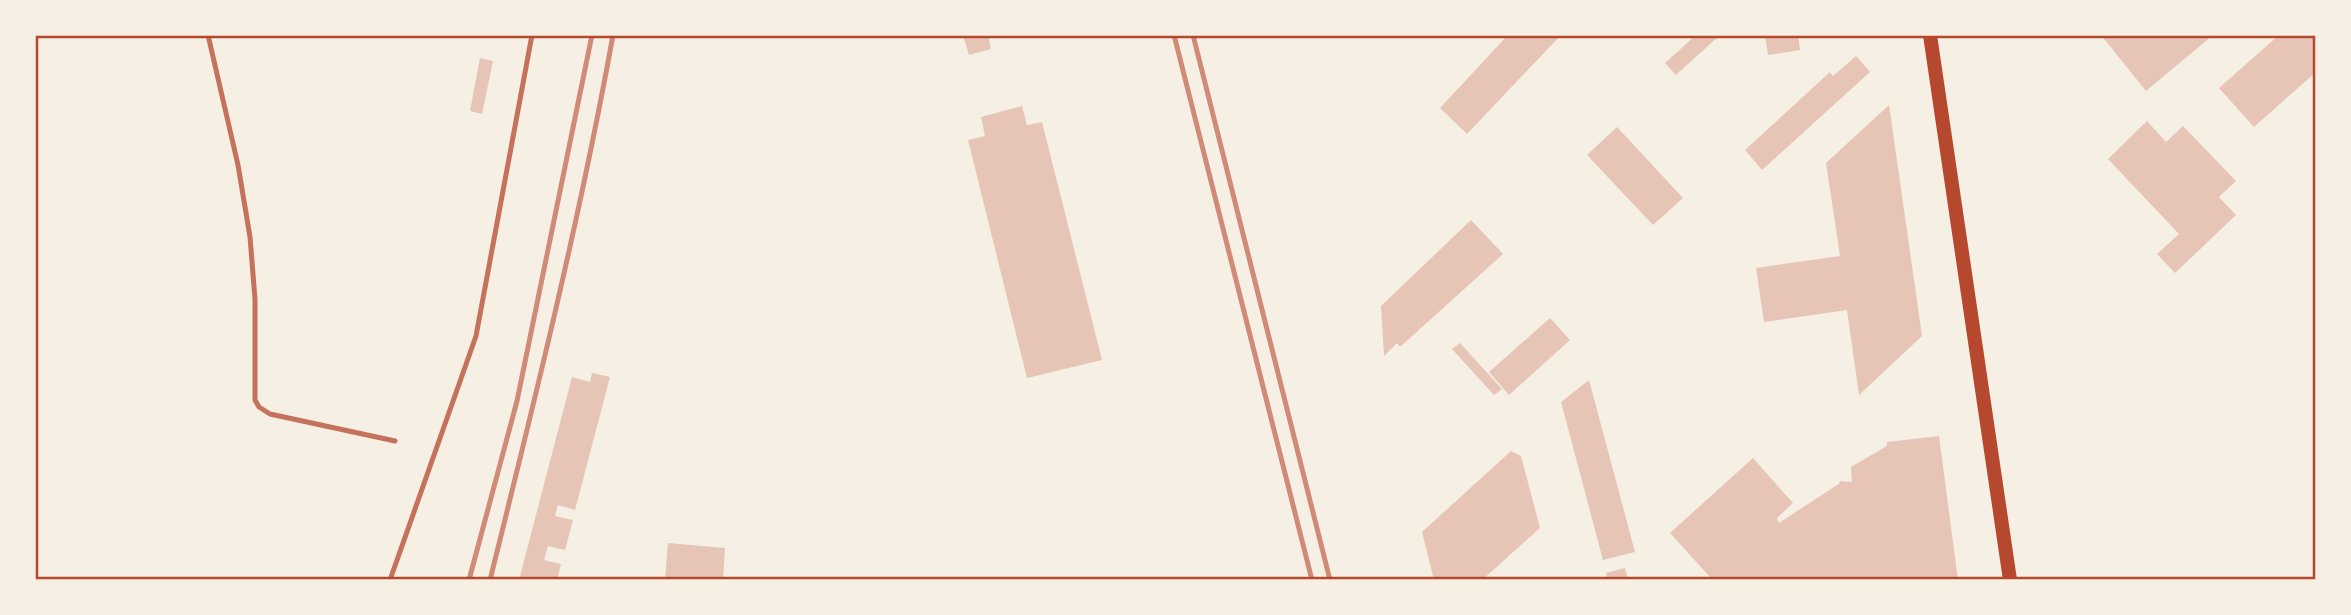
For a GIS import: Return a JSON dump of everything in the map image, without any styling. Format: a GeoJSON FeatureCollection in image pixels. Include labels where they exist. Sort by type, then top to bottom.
{"type":"FeatureCollection","features":[{"type":"Feature","properties":{"kind":"main road"},"geometry":{"type":"LineString","coordinates":[[1930,35],[2010,580]]}},
{"type":"Feature","properties":{"kind":"lane"},"geometry":{"type":"LineString","coordinates":[[208,35],[238,165],[250,237],[255,299],[256,400],[260,407],[270,414],[395,441]]}},
{"type":"Feature","properties":{"kind":"lane"},"geometry":{"type":"LineString","coordinates":[[390,580],[476,336],[532,35]]}},
{"type":"Feature","properties":{"kind":"building"},"geometry":{"type":"Polygon","coordinates":[[[963,35],[988,35],[991,49],[969,55],[963,35]]]}},
{"type":"Feature","properties":{"kind":"building"},"geometry":{"type":"Polygon","coordinates":[[[1508,35],[1561,35],[1467,134],[1440,108],[1508,35]]]}},
{"type":"Feature","properties":{"kind":"building"},"geometry":{"type":"Polygon","coordinates":[[[1696,35],[1720,35],[1676,75],[1665,63],[1696,35]]]}},
{"type":"Feature","properties":{"kind":"building"},"geometry":{"type":"Polygon","coordinates":[[[1765,35],[1798,35],[1800,50],[1768,55],[1765,35]]]}},
{"type":"Feature","properties":{"kind":"building"},"geometry":{"type":"Polygon","coordinates":[[[2101,35],[2213,35],[2146,91],[2101,35]]]}},
{"type":"Feature","properties":{"kind":"building"},"geometry":{"type":"Polygon","coordinates":[[[2279,35],[2316,35],[2316,72],[2254,127],[2219,88],[2279,35]]]}},
{"type":"Feature","properties":{"kind":"building"},"geometry":{"type":"Polygon","coordinates":[[[1856,56],[1870,72],[1762,170],[1745,150],[1830,72],[1833,76],[1856,56]]]}},
{"type":"Feature","properties":{"kind":"building"},"geometry":{"type":"Polygon","coordinates":[[[480,58],[493,61],[482,114],[470,111],[480,58]]]}},
{"type":"Feature","properties":{"kind":"building"},"geometry":{"type":"Polygon","coordinates":[[[1889,105],[1922,336],[1859,395],[1847,310],[1764,322],[1756,268],[1840,256],[1826,163],[1889,105]]]}},
{"type":"Feature","properties":{"kind":"building"},"geometry":{"type":"Polygon","coordinates":[[[1022,106],[1027,125],[1042,122],[1102,360],[1027,378],[968,140],[985,136],[981,117],[1022,106]]]}},
{"type":"Feature","properties":{"kind":"building"},"geometry":{"type":"Polygon","coordinates":[[[2147,121],[2166,142],[2183,126],[2236,181],[2219,197],[2236,215],[2175,273],[2157,254],[2179,234],[2108,159],[2147,121]]]}},
{"type":"Feature","properties":{"kind":"building"},"geometry":{"type":"Polygon","coordinates":[[[1617,127],[1683,198],[1653,225],[1587,155],[1617,127]]]}},
{"type":"Feature","properties":{"kind":"building"},"geometry":{"type":"Polygon","coordinates":[[[1471,220],[1503,254],[1400,347],[1397,343],[1384,356],[1381,306],[1471,220]]]}},
{"type":"Feature","properties":{"kind":"building"},"geometry":{"type":"Polygon","coordinates":[[[1550,318],[1570,340],[1509,395],[1489,372],[1550,318]]]}},
{"type":"Feature","properties":{"kind":"building"},"geometry":{"type":"Polygon","coordinates":[[[1460,343],[1502,389],[1494,395],[1452,349],[1460,343]]]}},
{"type":"Feature","properties":{"kind":"building"},"geometry":{"type":"Polygon","coordinates":[[[592,373],[610,377],[575,510],[558,505],[555,516],[573,520],[565,550],[548,546],[544,560],[561,564],[557,580],[519,580],[572,377],[590,382],[592,373]]]}},
{"type":"Feature","properties":{"kind":"building"},"geometry":{"type":"Polygon","coordinates":[[[1589,380],[1635,552],[1603,560],[1561,402],[1589,380]]]}},
{"type":"Feature","properties":{"kind":"building"},"geometry":{"type":"Polygon","coordinates":[[[1939,436],[1958,580],[1707,580],[1710,577],[1670,533],[1753,458],[1793,503],[1777,518],[1779,523],[1840,483],[1839,481],[1852,482],[1851,467],[1887,446],[1887,442],[1939,436]]]}},
{"type":"Feature","properties":{"kind":"building"},"geometry":{"type":"Polygon","coordinates":[[[1511,451],[1521,456],[1540,528],[1482,580],[1434,580],[1422,532],[1511,451]]]}},
{"type":"Feature","properties":{"kind":"building"},"geometry":{"type":"Polygon","coordinates":[[[668,543],[725,548],[723,580],[665,580],[668,543]]]}},
{"type":"Feature","properties":{"kind":"building"},"geometry":{"type":"Polygon","coordinates":[[[1625,568],[1628,580],[1608,580],[1606,573],[1625,568]]]}},
{"type":"Feature","properties":{"kind":"railway"},"geometry":{"type":"LineString","coordinates":[[469,580],[517,401],[592,35]]}},
{"type":"Feature","properties":{"kind":"railway"},"geometry":{"type":"LineString","coordinates":[[490,580],[571,240],[613,35]]}},
{"type":"Feature","properties":{"kind":"railway"},"geometry":{"type":"LineString","coordinates":[[1174,35],[1312,580]]}},
{"type":"Feature","properties":{"kind":"railway"},"geometry":{"type":"LineString","coordinates":[[1193,35],[1330,580]]}}]}
